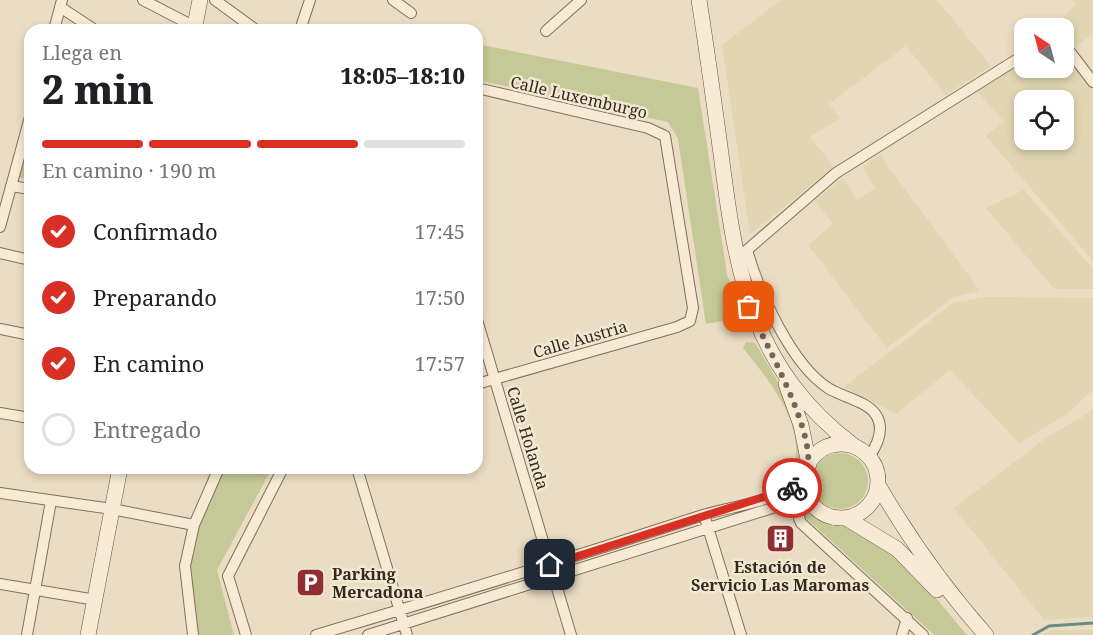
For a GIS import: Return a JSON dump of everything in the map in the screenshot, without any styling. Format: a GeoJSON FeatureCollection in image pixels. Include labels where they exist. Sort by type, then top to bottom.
{"type":"FeatureCollection","features":[{"type":"Feature","properties":{"kind":"main road"},"geometry":{"type":"LineString","coordinates":[[196,24],[200,0]]}},
{"type":"Feature","properties":{"kind":"main road"},"geometry":{"type":"LineString","coordinates":[[699,0],[727,201],[742,282],[757,327],[778,364],[803,397],[837,434],[869,457],[876,470],[878,485],[910,537],[974,628]]}},
{"type":"Feature","properties":{"kind":"main road"},"geometry":{"type":"LineString","coordinates":[[778,364],[801,425],[808,505],[829,516],[846,518],[856,515],[871,503],[878,485]]}},
{"type":"Feature","properties":{"kind":"main road"},"geometry":{"type":"LineString","coordinates":[[806,471],[828,447],[854,446]]}},
{"type":"Feature","properties":{"kind":"main road"},"geometry":{"type":"LineString","coordinates":[[89,634],[119,474]]}},
{"type":"Feature","properties":{"kind":"main road"},"geometry":{"type":"LineString","coordinates":[[846,518],[897,549],[927,577],[974,628],[986,635]]}},
{"type":"Feature","properties":{"kind":"street"},"geometry":{"type":"LineString","coordinates":[[143,0],[186,24]]}},
{"type":"Feature","properties":{"kind":"street"},"geometry":{"type":"LineString","coordinates":[[215,0],[248,24]]}},
{"type":"Feature","properties":{"kind":"street"},"geometry":{"type":"LineString","coordinates":[[302,24],[310,0]]}},
{"type":"Feature","properties":{"kind":"street"},"geometry":{"type":"LineString","coordinates":[[393,0],[411,13]]}},
{"type":"Feature","properties":{"kind":"street"},"geometry":{"type":"LineString","coordinates":[[546,31],[581,0]]}},
{"type":"Feature","properties":{"kind":"street"},"geometry":{"type":"LineString","coordinates":[[56,24],[61,4],[87,24]]}},
{"type":"Feature","properties":{"kind":"street"},"geometry":{"type":"LineString","coordinates":[[1074,57],[1093,82]]}},
{"type":"Feature","properties":{"kind":"street"},"geometry":{"type":"LineString","coordinates":[[869,457],[876,447],[880,432],[880,424],[874,412],[828,388],[808,369],[781,330],[747,250],[836,173],[1014,61]]}},
{"type":"Feature","properties":{"kind":"street","name":"Calle Luxemburgo"},"geometry":{"type":"LineString","coordinates":[[483,89],[648,128],[665,136],[693,308],[690,321]]}},
{"type":"Feature","properties":{"kind":"street"},"geometry":{"type":"LineString","coordinates":[[0,227],[24,139]]}},
{"type":"Feature","properties":{"kind":"street"},"geometry":{"type":"LineString","coordinates":[[11,186],[24,188]]}},
{"type":"Feature","properties":{"kind":"street"},"geometry":{"type":"LineString","coordinates":[[0,253],[24,259]]}},
{"type":"Feature","properties":{"kind":"street","name":"Calle Austria"},"geometry":{"type":"LineString","coordinates":[[483,382],[677,327],[690,321]]}},
{"type":"Feature","properties":{"kind":"street"},"geometry":{"type":"LineString","coordinates":[[0,329],[24,334]]}},
{"type":"Feature","properties":{"kind":"street","name":"Calle Holanda"},"geometry":{"type":"LineString","coordinates":[[483,340],[571,635]]}},
{"type":"Feature","properties":{"kind":"street"},"geometry":{"type":"LineString","coordinates":[[0,413],[24,417]]}},
{"type":"Feature","properties":{"kind":"street"},"geometry":{"type":"LineString","coordinates":[[316,635],[550,565],[705,514],[787,492],[806,471]]}},
{"type":"Feature","properties":{"kind":"street"},"geometry":{"type":"LineString","coordinates":[[193,635],[185,566],[194,525],[216,474]]}},
{"type":"Feature","properties":{"kind":"street"},"geometry":{"type":"LineString","coordinates":[[246,635],[228,576],[281,474]]}},
{"type":"Feature","properties":{"kind":"street"},"geometry":{"type":"LineString","coordinates":[[359,474],[406,629]]}},
{"type":"Feature","properties":{"kind":"street"},"geometry":{"type":"LineString","coordinates":[[0,493],[112,508],[194,525]]}},
{"type":"Feature","properties":{"kind":"street"},"geometry":{"type":"LineString","coordinates":[[27,635],[51,501]]}},
{"type":"Feature","properties":{"kind":"street"},"geometry":{"type":"LineString","coordinates":[[368,635],[406,629],[554,578],[772,508],[808,505]]}},
{"type":"Feature","properties":{"kind":"street"},"geometry":{"type":"LineString","coordinates":[[808,505],[799,518],[801,523],[923,635]]}},
{"type":"Feature","properties":{"kind":"street"},"geometry":{"type":"LineString","coordinates":[[705,514],[741,635]]}},
{"type":"Feature","properties":{"kind":"street"},"geometry":{"type":"LineString","coordinates":[[0,584],[96,600]]}},
{"type":"Feature","properties":{"kind":"street"},"geometry":{"type":"LineString","coordinates":[[902,635],[907,618]]}},
{"type":"Feature","properties":{"kind":"street"},"geometry":{"type":"LineString","coordinates":[[974,628],[995,635]]}},
{"type":"Feature","properties":{"kind":"shaded area"},"geometry":{"type":"Polygon","coordinates":[[[781,0],[937,0],[991,66],[946,95],[906,46],[829,104],[840,118],[810,137],[834,167],[750,234],[722,45],[781,0]]]}},
{"type":"Feature","properties":{"kind":"shaded area"},"geometry":{"type":"Polygon","coordinates":[[[1072,0],[1093,0],[1093,33],[1074,48],[1074,18],[1063,18],[1076,4],[1072,0]]]}},
{"type":"Feature","properties":{"kind":"shaded area"},"geometry":{"type":"Polygon","coordinates":[[[1074,66],[1093,88],[1093,261],[986,136],[1004,121],[976,90],[1014,67],[1014,78],[1074,78],[1074,66]]]}},
{"type":"Feature","properties":{"kind":"shaded area"},"geometry":{"type":"Polygon","coordinates":[[[880,155],[980,291],[953,297],[887,348],[808,245],[833,224],[815,201],[843,178],[857,200],[875,188],[862,167],[880,155]]]}},
{"type":"Feature","properties":{"kind":"shaded area"},"geometry":{"type":"Polygon","coordinates":[[[1024,190],[1093,269],[1093,289],[1054,289],[986,208],[1024,190]]]}},
{"type":"Feature","properties":{"kind":"shaded area"},"geometry":{"type":"Polygon","coordinates":[[[984,297],[1093,298],[1093,390],[1067,414],[1019,443],[950,370],[896,414],[844,387],[953,303],[984,297]]]}},
{"type":"Feature","properties":{"kind":"shaded area"},"geometry":{"type":"Polygon","coordinates":[[[1093,408],[1093,617],[1044,620],[954,508],[1047,437],[1087,414],[1093,408]]]}},
{"type":"Feature","properties":{"kind":"shaded area"},"geometry":{"type":"Polygon","coordinates":[[[1051,630],[1093,630],[1093,635],[1040,635],[1051,630]]]}},
{"type":"Feature","properties":{"kind":"green space"},"geometry":{"type":"Polygon","coordinates":[[[483,45],[698,88],[727,274],[742,317],[706,324],[678,139],[668,122],[483,81],[483,45]]]}},
{"type":"Feature","properties":{"kind":"green space"},"geometry":{"type":"Polygon","coordinates":[[[24,156],[24,178],[18,177],[24,156]]]}},
{"type":"Feature","properties":{"kind":"green space"},"geometry":{"type":"Polygon","coordinates":[[[746,342],[755,343],[784,392],[803,460],[796,480],[792,475],[796,457],[791,423],[775,391],[743,348],[746,342]]]}},
{"type":"Feature","properties":{"kind":"green space"},"geometry":{"type":"Polygon","coordinates":[[[835,453],[845,453],[860,461],[866,470],[868,481],[866,492],[860,501],[845,509],[835,509],[824,504],[817,497],[812,486],[812,476],[817,465],[824,458],[835,453]]]}},
{"type":"Feature","properties":{"kind":"green space"},"geometry":{"type":"Polygon","coordinates":[[[219,474],[269,474],[217,570],[234,635],[197,635],[190,568],[198,524],[219,474]]]}},
{"type":"Feature","properties":{"kind":"green space"},"geometry":{"type":"Polygon","coordinates":[[[807,511],[858,531],[890,552],[931,592],[967,635],[934,635],[805,517],[807,511]]]}},
{"type":"Feature","properties":{"kind":"waterway"},"geometry":{"type":"LineString","coordinates":[[1033,635],[1049,626],[1093,623]]}},
{"type":"Feature","properties":{"kind":"way so far"},"geometry":{"type":"LineString","coordinates":[[749,307],[767,347],[778,364],[794,402],[805,439],[808,464],[804,479],[792,488]]}},
{"type":"Feature","properties":{"kind":"place","name":"Estación de Servicio Las Maromas"},"geometry":{"type":"Point","coordinates":[780,539]}},
{"type":"Feature","properties":{"kind":"place","name":"Parking Mercadona"},"geometry":{"type":"Point","coordinates":[311,583]}},
{"type":"Feature","properties":{"kind":"route"},"geometry":{"type":"LineString","coordinates":[[550,565],[705,514],[787,492],[792,488]]}}]}
